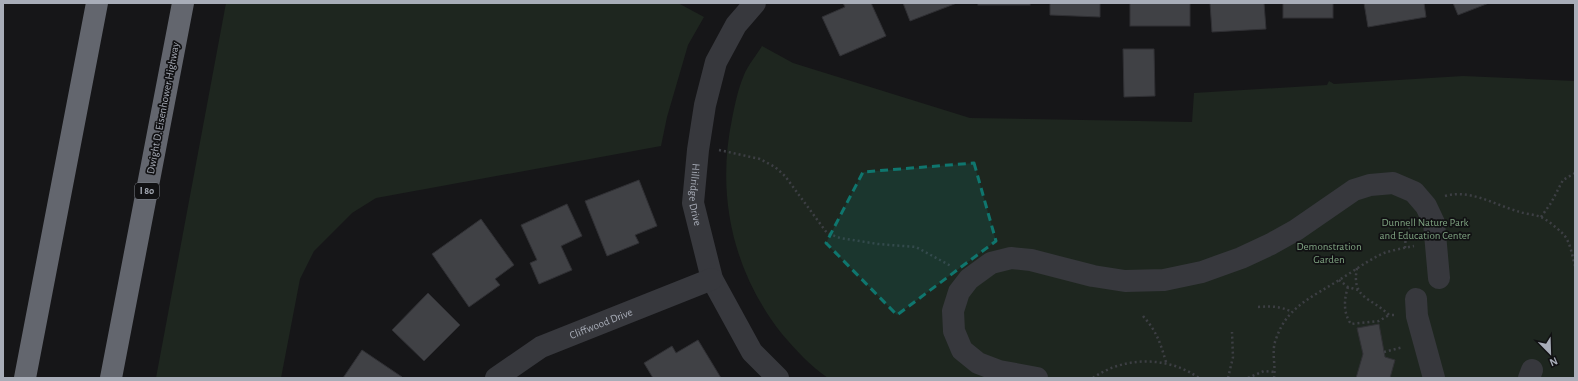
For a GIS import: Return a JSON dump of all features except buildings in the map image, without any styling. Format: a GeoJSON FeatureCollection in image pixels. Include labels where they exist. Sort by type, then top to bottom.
{"type":"FeatureCollection","features":[{"type":"Feature","properties":{"kind":"highway"},"geometry":{"type":"LineString","coordinates":[[25,378],[97,3]]}},
{"type":"Feature","properties":{"kind":"highway","name":"Dwight D. Eisenhower Highway"},"geometry":{"type":"LineString","coordinates":[[111,378],[183,3]]}},
{"type":"Feature","properties":{"kind":"street","name":"Hillridge Drive"},"geometry":{"type":"LineString","coordinates":[[755,3],[736,25],[716,62],[705,105],[698,150],[693,203],[712,279],[752,352],[778,378]]}},
{"type":"Feature","properties":{"kind":"street"},"geometry":{"type":"LineString","coordinates":[[1037,378],[999,371],[978,363],[962,350],[954,331],[953,311],[959,292],[969,279],[992,263],[1011,258],[1031,260],[1093,276],[1125,281],[1164,280],[1202,272],[1253,252],[1296,230],[1354,190],[1370,185],[1393,183],[1414,192],[1426,206],[1434,223],[1439,278]]}},
{"type":"Feature","properties":{"kind":"street","name":"Cliffwood Drive"},"geometry":{"type":"LineString","coordinates":[[496,378],[541,347],[712,279]]}},
{"type":"Feature","properties":{"kind":"street"},"geometry":{"type":"LineString","coordinates":[[1416,299],[1417,316],[1434,378]]}},
{"type":"Feature","properties":{"kind":"path"},"geometry":{"type":"LineString","coordinates":[[698,150],[724,150],[760,159],[775,167],[785,176],[827,233],[840,238],[878,244],[916,247],[946,262],[969,279]]}},
{"type":"Feature","properties":{"kind":"path"},"geometry":{"type":"LineString","coordinates":[[1541,217],[1551,203],[1563,180],[1575,173]]}},
{"type":"Feature","properties":{"kind":"path"},"geometry":{"type":"LineString","coordinates":[[1405,248],[1406,233],[1414,219],[1426,206],[1440,197],[1455,194],[1469,195],[1520,212],[1541,217],[1562,232],[1571,252],[1575,266]]}},
{"type":"Feature","properties":{"kind":"path"},"geometry":{"type":"LineString","coordinates":[[1274,378],[1275,340],[1281,326],[1305,299],[1384,253],[1435,241]]}},
{"type":"Feature","properties":{"kind":"path"},"geometry":{"type":"LineString","coordinates":[[1357,268],[1355,280],[1358,290]]}},
{"type":"Feature","properties":{"kind":"path"},"geometry":{"type":"LineString","coordinates":[[1339,280],[1348,287],[1358,290],[1389,315]]}},
{"type":"Feature","properties":{"kind":"path"},"geometry":{"type":"LineString","coordinates":[[1348,287],[1345,295],[1345,310],[1350,324],[1379,321],[1389,315],[1399,316]]}},
{"type":"Feature","properties":{"kind":"path"},"geometry":{"type":"LineString","coordinates":[[1258,307],[1274,306],[1292,312]]}},
{"type":"Feature","properties":{"kind":"path"},"geometry":{"type":"LineString","coordinates":[[1143,316],[1154,329],[1161,344],[1166,362]]}},
{"type":"Feature","properties":{"kind":"path"},"geometry":{"type":"LineString","coordinates":[[1228,378],[1233,357],[1232,332]]}},
{"type":"Feature","properties":{"kind":"path"},"geometry":{"type":"LineString","coordinates":[[1384,352],[1407,346]]}},
{"type":"Feature","properties":{"kind":"path"},"geometry":{"type":"LineString","coordinates":[[1093,378],[1116,366],[1138,362],[1166,362],[1182,368],[1199,378]]}},
{"type":"Feature","properties":{"kind":"path"},"geometry":{"type":"LineString","coordinates":[[1248,378],[1264,372],[1275,372]]}},
{"type":"Feature","properties":{"kind":"highlighted area"},"geometry":{"type":"Polygon","coordinates":[[[974,163],[996,241],[897,315],[826,243],[863,172],[974,163]]]}},
{"type":"Feature","properties":{"kind":"green space"},"geometry":{"type":"Polygon","coordinates":[[[226,3],[678,3],[704,17],[688,45],[667,117],[661,146],[376,198],[352,213],[314,251],[300,279],[281,378],[156,378],[226,3]]]}},
{"type":"Feature","properties":{"kind":"green space","name":"Dunnell Nature Park and Education Center"},"geometry":{"type":"Polygon","coordinates":[[[762,46],[793,63],[970,118],[1192,122],[1194,93],[1327,85],[1329,81],[1334,84],[1463,76],[1575,81],[1575,378],[828,378],[798,352],[782,334],[765,310],[751,285],[740,259],[733,232],[728,205],[726,176],[732,119],[738,91],[744,75],[762,46]]]}},
{"type":"Feature","properties":{"kind":"park label","name":"Demonstration Garden"},"geometry":{"type":"Point","coordinates":[1329,252]}}]}
